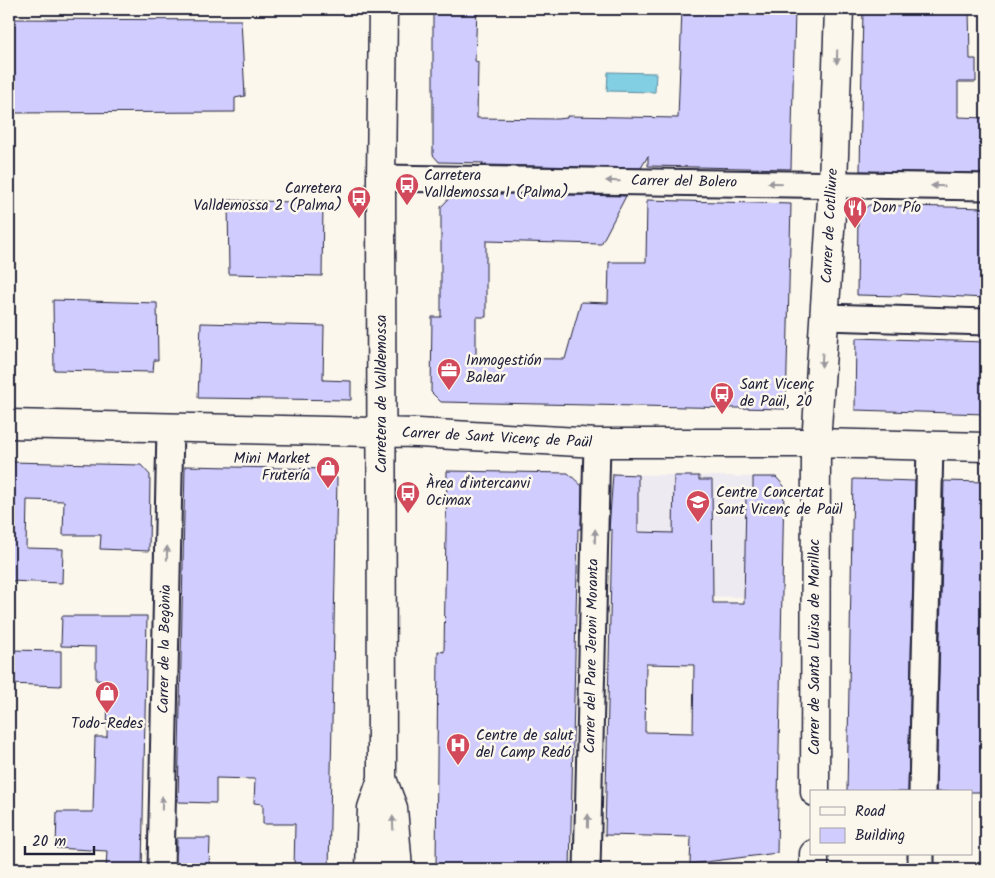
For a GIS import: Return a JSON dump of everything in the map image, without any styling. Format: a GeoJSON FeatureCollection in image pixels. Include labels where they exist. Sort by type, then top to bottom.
{"type":"FeatureCollection","features":[{"type":"Feature","properties":{"kind":"street","name":"Carretera de Valldemossa"},"geometry":{"type":"LineString","coordinates":[[370,869],[372,808],[382,779],[383,432],[381,178],[383,9]]}},
{"type":"Feature","properties":{"kind":"street","name":"Carrer de Cotlliure"},"geometry":{"type":"LineString","coordinates":[[816,443],[833,184],[839,9]]}},
{"type":"Feature","properties":{"kind":"street","name":"Carrer del Bolero"},"geometry":{"type":"LineString","coordinates":[[381,178],[986,187]]}},
{"type":"Feature","properties":{"kind":"street"},"geometry":{"type":"LineString","coordinates":[[825,317],[986,322]]}},
{"type":"Feature","properties":{"kind":"street","name":"Carrer de Sant Vicenç de Paül"},"geometry":{"type":"LineString","coordinates":[[9,424],[383,432],[597,443],[816,443],[986,447]]}},
{"type":"Feature","properties":{"kind":"street","name":"Carrer de la Begònia"},"geometry":{"type":"LineString","coordinates":[[161,869],[170,428]]}},
{"type":"Feature","properties":{"kind":"street","name":"Carrer del Pare Jeroni Moranta"},"geometry":{"type":"LineString","coordinates":[[587,869],[597,443]]}},
{"type":"Feature","properties":{"kind":"street","name":"Carrer de Santa Lluïsa de Marillac"},"geometry":{"type":"LineString","coordinates":[[815,790],[816,443]]}},
{"type":"Feature","properties":{"kind":"street"},"geometry":{"type":"LineString","coordinates":[[922,790],[930,446]]}},
{"type":"Feature","properties":{"kind":"street","name":"Carretera de Valldemossa"},"geometry":{"type":"LineString","coordinates":[[382,779],[392,808],[398,869]]}},
{"type":"Feature","properties":{"kind":"street"},"geometry":{"type":"LineString","coordinates":[[814,856],[814,869]]}},
{"type":"Feature","properties":{"kind":"street"},"geometry":{"type":"LineString","coordinates":[[921,856],[921,869]]}},
{"type":"Feature","properties":{"kind":"shaded area","name":"Centre Concertat Sant Vicenç de Paül"},"geometry":{"type":"Polygon","coordinates":[[[613,474],[776,477],[784,486],[782,598],[696,596],[696,562],[611,560],[613,474]]]}},
{"type":"Feature","properties":{"kind":"water"},"geometry":{"type":"Polygon","coordinates":[[[608,72],[656,73],[655,92],[607,91],[608,72]]]}},
{"type":"Feature","properties":{"kind":"building"},"geometry":{"type":"Polygon","coordinates":[[[433,9],[477,9],[475,61],[478,62],[477,118],[557,119],[567,118],[567,116],[678,118],[682,9],[795,9],[791,169],[648,166],[648,156],[641,168],[482,165],[484,163],[439,162],[433,155],[433,9]]]}},
{"type":"Feature","properties":{"kind":"building"},"geometry":{"type":"Polygon","coordinates":[[[863,9],[969,9],[970,59],[976,59],[976,82],[958,82],[958,117],[986,118],[986,173],[860,171],[863,9]]]}},
{"type":"Feature","properties":{"kind":"building"},"geometry":{"type":"Polygon","coordinates":[[[9,19],[241,20],[245,96],[235,98],[235,112],[9,113],[9,19]]]}},
{"type":"Feature","properties":{"kind":"building"},"geometry":{"type":"Polygon","coordinates":[[[454,193],[626,196],[601,244],[486,241],[486,317],[476,317],[476,358],[565,359],[581,302],[608,303],[609,262],[646,262],[647,200],[791,204],[786,409],[441,402],[431,392],[432,317],[441,317],[441,207],[454,193]]]}},
{"type":"Feature","properties":{"kind":"building"},"geometry":{"type":"Polygon","coordinates":[[[228,200],[323,203],[322,276],[229,274],[228,200]]]}},
{"type":"Feature","properties":{"kind":"building"},"geometry":{"type":"Polygon","coordinates":[[[869,205],[986,208],[986,298],[901,294],[901,296],[857,295],[858,215],[869,205]]]}},
{"type":"Feature","properties":{"kind":"building"},"geometry":{"type":"Polygon","coordinates":[[[53,300],[157,303],[158,360],[154,360],[153,372],[54,370],[53,300]]]}},
{"type":"Feature","properties":{"kind":"building"},"geometry":{"type":"Polygon","coordinates":[[[201,323],[324,326],[323,380],[351,381],[351,400],[198,398],[201,323]]]}},
{"type":"Feature","properties":{"kind":"building"},"geometry":{"type":"Polygon","coordinates":[[[856,338],[986,342],[986,414],[855,410],[856,338]]]}},
{"type":"Feature","properties":{"kind":"building"},"geometry":{"type":"Polygon","coordinates":[[[9,462],[141,465],[150,475],[149,551],[100,549],[101,535],[63,535],[64,501],[27,500],[26,548],[63,549],[62,583],[9,581],[9,462]]]}},
{"type":"Feature","properties":{"kind":"building"},"geometry":{"type":"Polygon","coordinates":[[[185,466],[328,469],[337,478],[329,869],[294,869],[295,824],[263,824],[263,804],[254,803],[255,779],[216,778],[216,803],[178,802],[185,466]]]}},
{"type":"Feature","properties":{"kind":"building"},"geometry":{"type":"Polygon","coordinates":[[[447,471],[568,473],[582,486],[581,529],[578,529],[570,869],[436,868],[438,651],[444,652],[447,471]]]}},
{"type":"Feature","properties":{"kind":"building"},"geometry":{"type":"Polygon","coordinates":[[[613,474],[638,475],[638,532],[673,533],[674,476],[699,476],[699,480],[712,480],[713,603],[744,603],[746,497],[753,496],[753,477],[776,477],[784,486],[777,853],[690,864],[691,837],[605,835],[612,530],[609,530],[613,474]],[[646,664],[645,732],[693,733],[694,665],[646,664]]]}},
{"type":"Feature","properties":{"kind":"building"},"geometry":{"type":"Polygon","coordinates":[[[853,479],[915,481],[908,790],[847,790],[853,479]]]}},
{"type":"Feature","properties":{"kind":"building"},"geometry":{"type":"Polygon","coordinates":[[[944,481],[986,482],[986,792],[936,790],[944,481]]]}},
{"type":"Feature","properties":{"kind":"building"},"geometry":{"type":"Polygon","coordinates":[[[62,616],[147,616],[142,869],[106,869],[107,851],[56,848],[57,812],[93,812],[95,737],[107,737],[108,681],[96,680],[96,647],[61,646],[62,616]]]}},
{"type":"Feature","properties":{"kind":"building"},"geometry":{"type":"Polygon","coordinates":[[[9,650],[61,651],[61,686],[9,684],[9,650]]]}},
{"type":"Feature","properties":{"kind":"building"},"geometry":{"type":"Polygon","coordinates":[[[177,838],[210,838],[209,869],[176,869],[177,838]]]}},
{"type":"Feature","properties":{"kind":"place","name":"Carretera Valldemossa 1 (Palma)"},"geometry":{"type":"Point","coordinates":[407,206]}},
{"type":"Feature","properties":{"kind":"place","name":"Carretera Valldemossa 2 (Palma)"},"geometry":{"type":"Point","coordinates":[359,219]}},
{"type":"Feature","properties":{"kind":"place","name":"Don Pío"},"geometry":{"type":"Point","coordinates":[855,229]}},
{"type":"Feature","properties":{"kind":"place","name":"Inmogestión Balear"},"geometry":{"type":"Point","coordinates":[449,391]}},
{"type":"Feature","properties":{"kind":"place","name":"Sant Vicenç de Paül, 20"},"geometry":{"type":"Point","coordinates":[722,415]}},
{"type":"Feature","properties":{"kind":"place","name":"Mini Market Frutería"},"geometry":{"type":"Point","coordinates":[328,489]}},
{"type":"Feature","properties":{"kind":"place","name":"Àrea d'intercanvi Ocimax"},"geometry":{"type":"Point","coordinates":[408,514]}},
{"type":"Feature","properties":{"kind":"place","name":"Centre Concertat Sant Vicenç de Paül"},"geometry":{"type":"Point","coordinates":[698,523]}},
{"type":"Feature","properties":{"kind":"place","name":"Todo-Redes"},"geometry":{"type":"Point","coordinates":[107,714]}},
{"type":"Feature","properties":{"kind":"place","name":"Centre de salut del Camp Redó"},"geometry":{"type":"Point","coordinates":[458,766]}}]}
